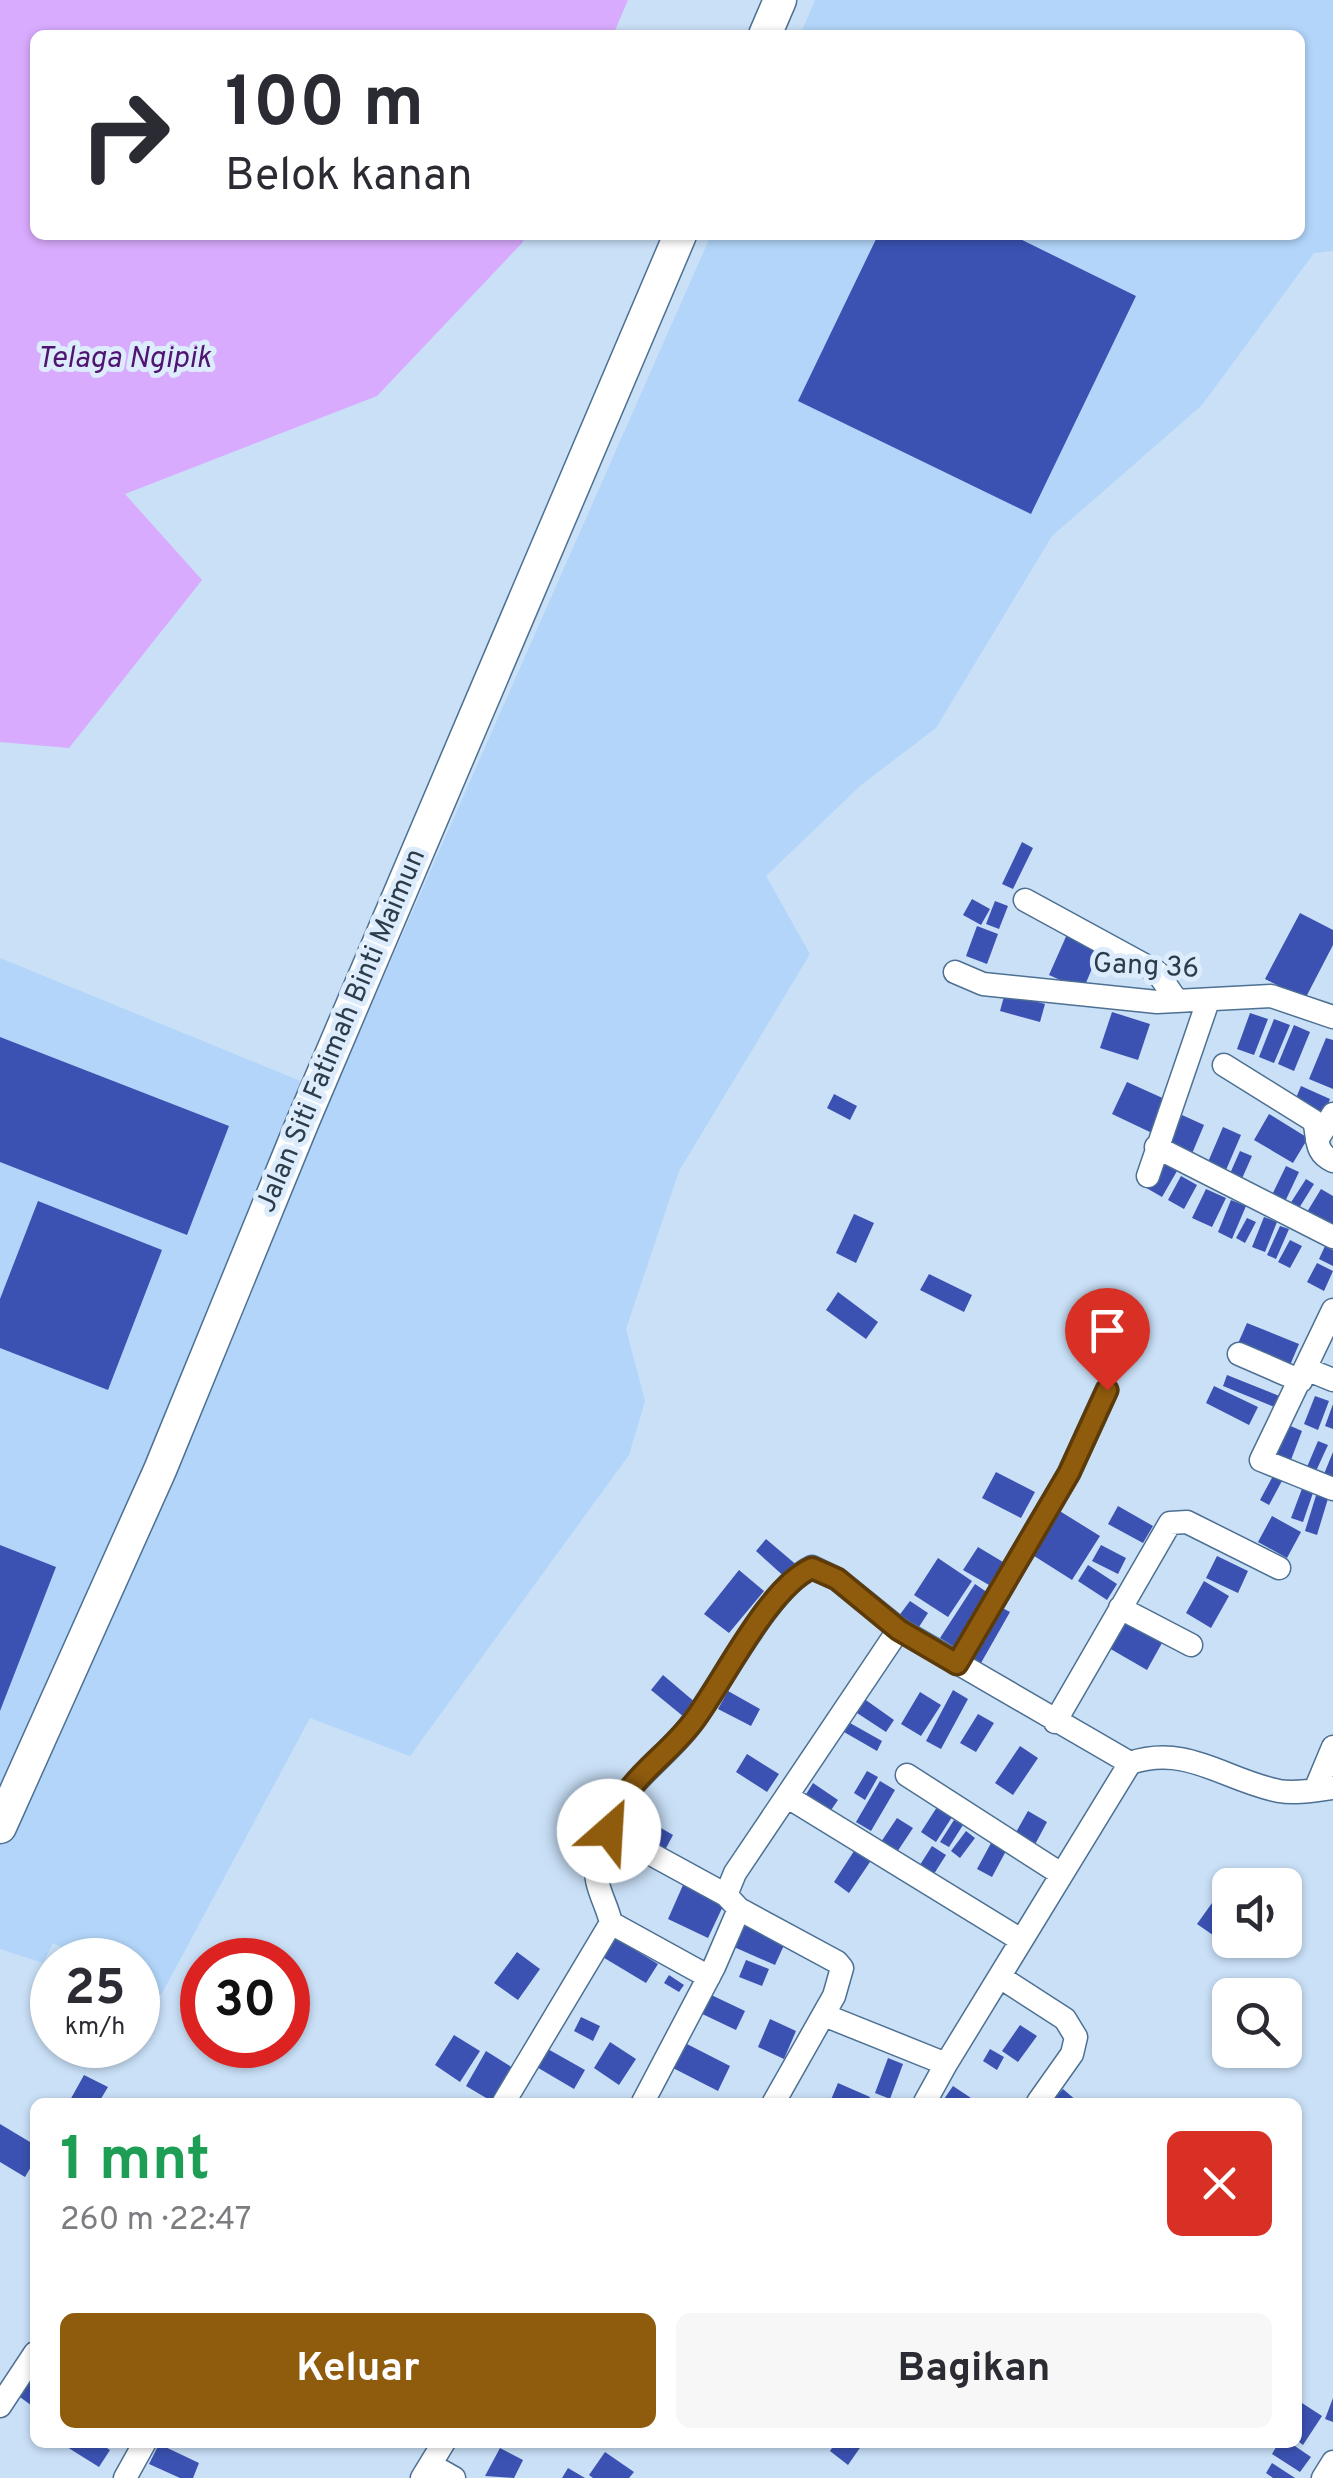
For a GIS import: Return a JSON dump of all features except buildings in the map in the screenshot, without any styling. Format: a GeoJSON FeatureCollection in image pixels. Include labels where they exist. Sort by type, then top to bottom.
{"type":"FeatureCollection","features":[{"type":"Feature","properties":{"kind":"street"},"geometry":{"type":"LineString","coordinates":[[768,30],[780,0]]}},
{"type":"Feature","properties":{"kind":"street","name":"Jalan Siti Fatimah Binti Maimun"},"geometry":{"type":"LineString","coordinates":[[0,1826],[160,1470],[302,1121],[678,240]]}},
{"type":"Feature","properties":{"kind":"street"},"geometry":{"type":"LineString","coordinates":[[1025,900],[1158,972],[1177,1002]]}},
{"type":"Feature","properties":{"kind":"street","name":"Gang 36"},"geometry":{"type":"LineString","coordinates":[[954,972],[983,984],[1177,1002],[1271,996],[1333,1016]]}},
{"type":"Feature","properties":{"kind":"street"},"geometry":{"type":"LineString","coordinates":[[1148,1176],[1208,1001]]}},
{"type":"Feature","properties":{"kind":"street"},"geometry":{"type":"LineString","coordinates":[[1224,1065],[1314,1121],[1321,1155],[1333,1161]]}},
{"type":"Feature","properties":{"kind":"street"},"geometry":{"type":"LineString","coordinates":[[1318,1140],[1333,1114]]}},
{"type":"Feature","properties":{"kind":"street"},"geometry":{"type":"LineString","coordinates":[[1156,1147],[1333,1237]]}},
{"type":"Feature","properties":{"kind":"street"},"geometry":{"type":"LineString","coordinates":[[1333,1310],[1261,1460],[1333,1488]]}},
{"type":"Feature","properties":{"kind":"street"},"geometry":{"type":"LineString","coordinates":[[1238,1354],[1333,1380]]}},
{"type":"Feature","properties":{"kind":"street"},"geometry":{"type":"LineString","coordinates":[[957,1664],[1069,1473],[1107,1390]]}},
{"type":"Feature","properties":{"kind":"street"},"geometry":{"type":"LineString","coordinates":[[1056,1722],[1170,1523],[1187,1522],[1279,1568]]}},
{"type":"Feature","properties":{"kind":"street"},"geometry":{"type":"LineString","coordinates":[[506,2098],[611,1923],[606,1902],[595,1885],[596,1862],[614,1812],[637,1777],[691,1725],[744,1642],[797,1575],[812,1568],[837,1579],[899,1630],[1130,1764]]}},
{"type":"Feature","properties":{"kind":"street"},"geometry":{"type":"LineString","coordinates":[[1120,1608],[1191,1646]]}},
{"type":"Feature","properties":{"kind":"street"},"geometry":{"type":"LineString","coordinates":[[645,2098],[709,1977],[733,1902],[735,1873],[899,1630]]}},
{"type":"Feature","properties":{"kind":"street"},"geometry":{"type":"LineString","coordinates":[[928,2098],[1130,1764],[1154,1756],[1192,1760],[1245,1782],[1284,1792],[1324,1789],[1333,1747]]}},
{"type":"Feature","properties":{"kind":"street"},"geometry":{"type":"LineString","coordinates":[[907,1775],[1061,1874]]}},
{"type":"Feature","properties":{"kind":"street"},"geometry":{"type":"LineString","coordinates":[[788,1797],[1021,1940]]}},
{"type":"Feature","properties":{"kind":"street"},"geometry":{"type":"LineString","coordinates":[[609,1831],[842,1968],[834,1996],[776,2098]]}},
{"type":"Feature","properties":{"kind":"street"},"geometry":{"type":"LineString","coordinates":[[611,1923],[709,1977]]}},
{"type":"Feature","properties":{"kind":"street"},"geometry":{"type":"LineString","coordinates":[[1000,1977],[1065,2019],[1076,2037],[1072,2054],[1041,2098]]}},
{"type":"Feature","properties":{"kind":"street"},"geometry":{"type":"LineString","coordinates":[[824,2015],[946,2064]]}},
{"type":"Feature","properties":{"kind":"street"},"geometry":{"type":"LineString","coordinates":[[0,2406],[30,2361]]}},
{"type":"Feature","properties":{"kind":"street"},"geometry":{"type":"LineString","coordinates":[[126,2478],[142,2448]]}},
{"type":"Feature","properties":{"kind":"street"},"geometry":{"type":"LineString","coordinates":[[440,2448],[426,2472],[454,2478]]}},
{"type":"Feature","properties":{"kind":"street"},"geometry":{"type":"LineString","coordinates":[[1323,2478],[1333,2462]]}},
{"type":"Feature","properties":{"kind":"shaded area"},"geometry":{"type":"Polygon","coordinates":[[[815,0],[1333,0],[1333,251],[1314,253],[1202,405],[1052,536],[936,728],[861,785],[766,876],[810,954],[679,1171],[626,1329],[645,1401],[629,1455],[410,1756],[310,1718],[192,1938],[180,1938],[180,1960],[161,1995],[160,1938],[30,1938],[30,1959],[0,1949],[0,958],[332,1094],[709,240],[1305,240],[1305,30],[802,30],[815,0]]]}},
{"type":"Feature","properties":{"kind":"water","name":"Telaga Ngipik"},"geometry":{"type":"Polygon","coordinates":[[[0,0],[628,0],[615,30],[30,30],[30,240],[524,240],[377,396],[125,494],[202,580],[69,748],[0,742],[0,0]]]}},
{"type":"Feature","properties":{"kind":"route"},"geometry":{"type":"LineString","coordinates":[[609,1831],[614,1812],[637,1777],[691,1725],[734,1656],[797,1575],[812,1568],[837,1579],[899,1630],[957,1664],[1069,1473],[1107,1390]]}}]}
